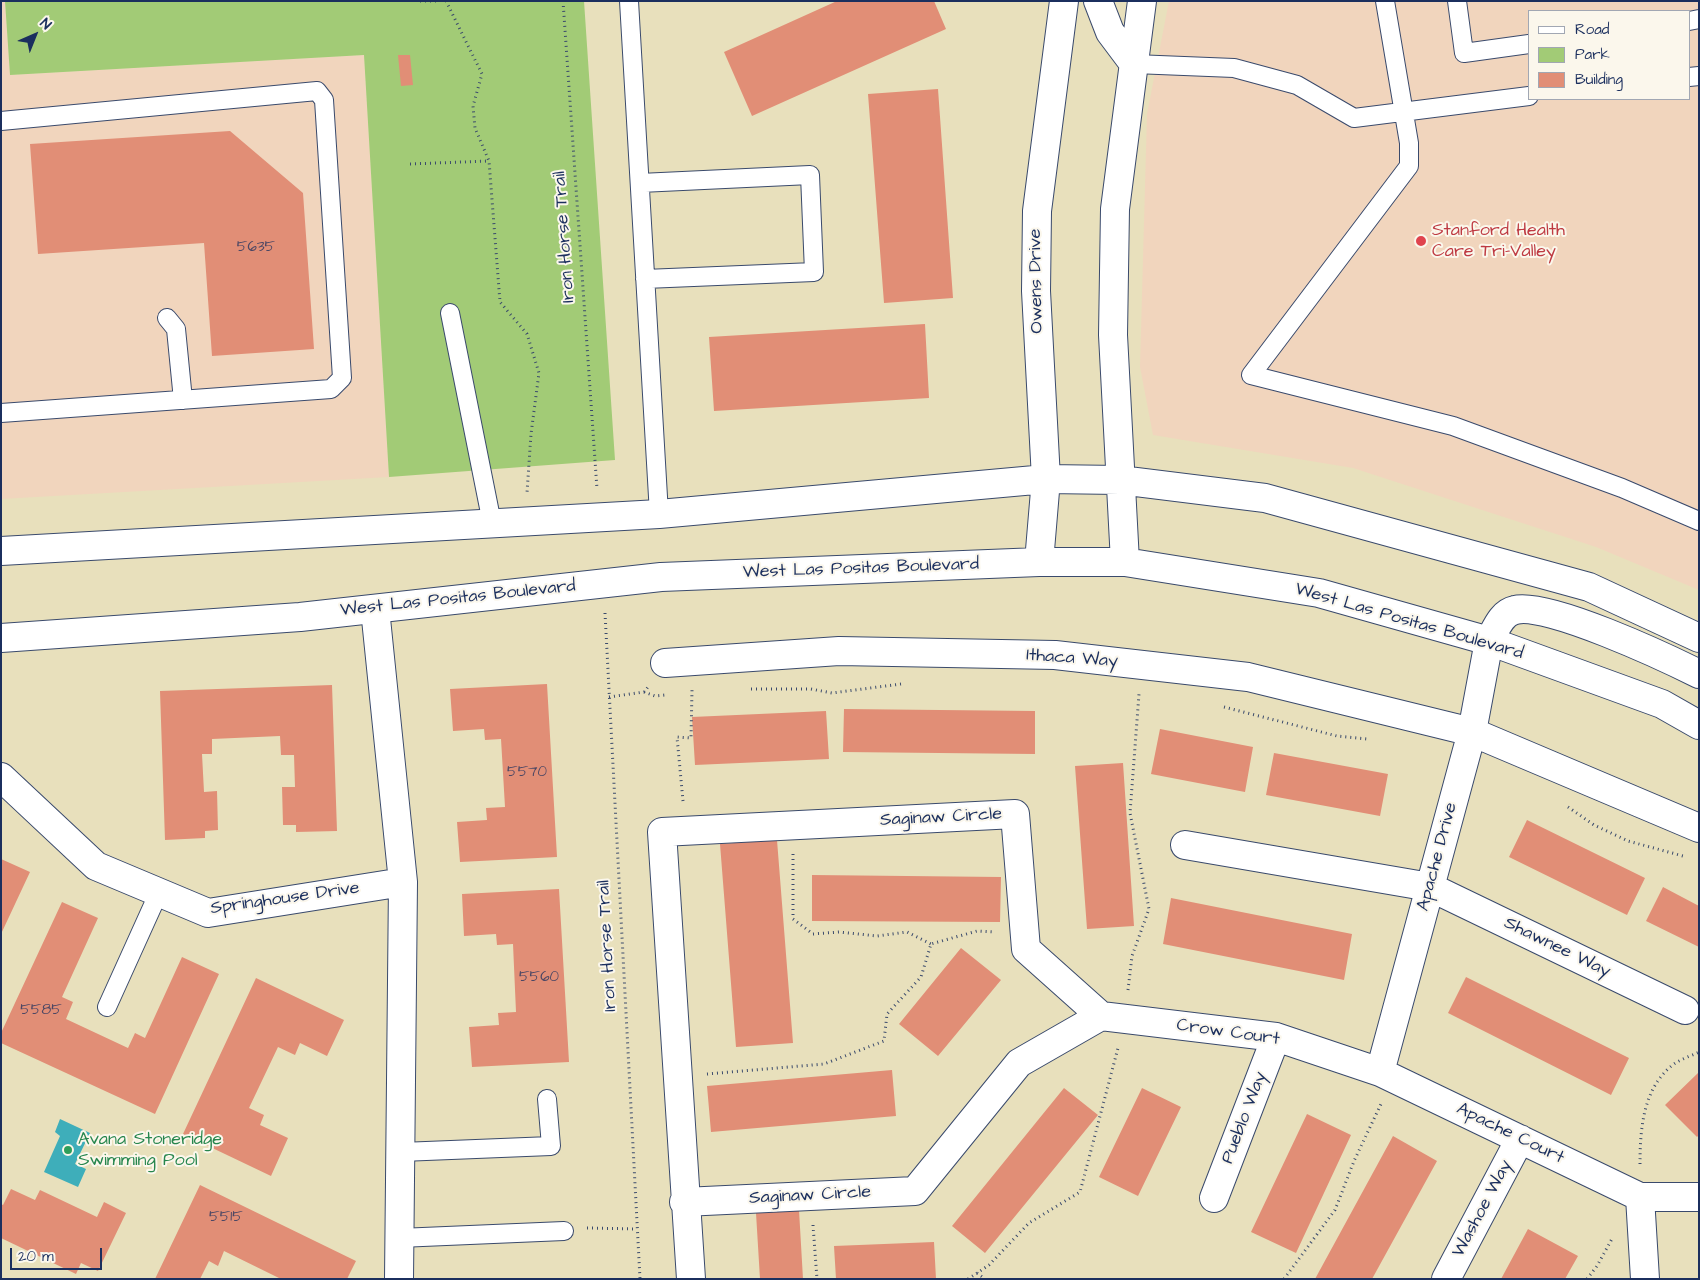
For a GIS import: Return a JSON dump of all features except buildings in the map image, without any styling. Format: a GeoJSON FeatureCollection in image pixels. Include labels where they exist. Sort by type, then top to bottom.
{"type":"FeatureCollection","features":[{"type":"Feature","properties":{"kind":"street","name":"Owens Drive"},"geometry":{"type":"LineString","coordinates":[[1039,562],[1046,479],[1036,291],[1037,211],[1064,1]]}},
{"type":"Feature","properties":{"kind":"street"},"geometry":{"type":"LineString","coordinates":[[1098,1],[1110,32],[1134,64]]}},
{"type":"Feature","properties":{"kind":"street"},"geometry":{"type":"LineString","coordinates":[[1125,562],[1113,335],[1115,209],[1142,1]]}},
{"type":"Feature","properties":{"kind":"street"},"geometry":{"type":"LineString","coordinates":[[1,550],[659,514],[1046,479],[1120,480],[1265,498],[1589,586],[1699,638]]}},
{"type":"Feature","properties":{"kind":"street","name":"West Las Positas Boulevard"},"geometry":{"type":"LineString","coordinates":[[1,638],[300,617],[661,577],[1039,562],[1125,562],[1319,593],[1489,641],[1662,704],[1699,724]]}},
{"type":"Feature","properties":{"kind":"street"},"geometry":{"type":"LineString","coordinates":[[375,609],[403,882],[399,1279]]}},
{"type":"Feature","properties":{"kind":"street","name":"Apache Drive"},"geometry":{"type":"LineString","coordinates":[[1385,1074],[1430,887],[1472,732],[1489,641],[1504,614],[1517,609],[1533,609],[1606,634],[1699,674]]}},
{"type":"Feature","properties":{"kind":"street","name":"Ithaca Way"},"geometry":{"type":"LineString","coordinates":[[677,663],[839,651],[1054,655],[1248,677],[1472,732]]}},
{"type":"Feature","properties":{"kind":"street"},"geometry":{"type":"LineString","coordinates":[[1472,732],[1699,828]]}},
{"type":"Feature","properties":{"kind":"street","name":"Springhouse Drive"},"geometry":{"type":"LineString","coordinates":[[1,777],[96,866],[208,913],[403,882]]}},
{"type":"Feature","properties":{"kind":"street","name":"Saginaw Circle"},"geometry":{"type":"LineString","coordinates":[[1026,949],[1015,814],[662,832],[684,1202],[915,1191],[1019,1063],[1113,1018]]}},
{"type":"Feature","properties":{"kind":"street"},"geometry":{"type":"LineString","coordinates":[[1184,845],[1430,887]]}},
{"type":"Feature","properties":{"kind":"street","name":"Shawnee Way"},"geometry":{"type":"LineString","coordinates":[[1430,887],[1685,1010]]}},
{"type":"Feature","properties":{"kind":"street"},"geometry":{"type":"LineString","coordinates":[[1026,949],[1113,1018]]}},
{"type":"Feature","properties":{"kind":"street","name":"Crow Court"},"geometry":{"type":"LineString","coordinates":[[1113,1018],[1276,1037],[1385,1074]]}},
{"type":"Feature","properties":{"kind":"street","name":"Pueblo Way"},"geometry":{"type":"LineString","coordinates":[[1214,1198],[1276,1037]]}},
{"type":"Feature","properties":{"kind":"street","name":"Apache Court"},"geometry":{"type":"LineString","coordinates":[[1385,1074],[1640,1196]]}},
{"type":"Feature","properties":{"kind":"street","name":"Washoe Way"},"geometry":{"type":"LineString","coordinates":[[1446,1279],[1520,1139]]}},
{"type":"Feature","properties":{"kind":"street"},"geometry":{"type":"LineString","coordinates":[[1645,1279],[1640,1196],[1699,1197]]}},
{"type":"Feature","properties":{"kind":"street"},"geometry":{"type":"LineString","coordinates":[[684,1202],[691,1279]]}},
{"type":"Feature","properties":{"kind":"lane"},"geometry":{"type":"LineString","coordinates":[[629,1],[659,514]]}},
{"type":"Feature","properties":{"kind":"lane"},"geometry":{"type":"LineString","coordinates":[[1385,1],[1409,143],[1409,166],[1251,375],[1453,426],[1622,488],[1699,521]]}},
{"type":"Feature","properties":{"kind":"lane"},"geometry":{"type":"LineString","coordinates":[[1456,1],[1464,53],[1528,44]]}},
{"type":"Feature","properties":{"kind":"lane"},"geometry":{"type":"LineString","coordinates":[[1134,64],[1234,68],[1297,85],[1354,118],[1528,96]]}},
{"type":"Feature","properties":{"kind":"lane"},"geometry":{"type":"LineString","coordinates":[[1,121],[317,91],[324,100],[342,378],[332,389],[1,413]]}},
{"type":"Feature","properties":{"kind":"lane"},"geometry":{"type":"LineString","coordinates":[[640,183],[810,175],[814,272],[645,280]]}},
{"type":"Feature","properties":{"kind":"lane"},"geometry":{"type":"LineString","coordinates":[[450,313],[492,523]]}},
{"type":"Feature","properties":{"kind":"lane"},"geometry":{"type":"LineString","coordinates":[[167,318],[176,329],[183,400]]}},
{"type":"Feature","properties":{"kind":"lane"},"geometry":{"type":"LineString","coordinates":[[107,1007],[160,892]]}},
{"type":"Feature","properties":{"kind":"lane"},"geometry":{"type":"LineString","coordinates":[[401,1152],[551,1146],[547,1099]]}},
{"type":"Feature","properties":{"kind":"lane"},"geometry":{"type":"LineString","coordinates":[[399,1238],[564,1231]]}},
{"type":"Feature","properties":{"kind":"path"},"geometry":{"type":"LineString","coordinates":[[420,1],[438,1]]}},
{"type":"Feature","properties":{"kind":"path"},"geometry":{"type":"LineString","coordinates":[[446,1],[482,74],[473,106],[475,128],[489,161],[500,302],[527,334],[539,373],[531,434],[526,521]]}},
{"type":"Feature","properties":{"kind":"path","name":"Iron Horse Trail"},"geometry":{"type":"LineString","coordinates":[[563,1],[596,472]]}},
{"type":"Feature","properties":{"kind":"path"},"geometry":{"type":"LineString","coordinates":[[410,164],[489,161]]}},
{"type":"Feature","properties":{"kind":"path","name":"Iron Horse Trail"},"geometry":{"type":"LineString","coordinates":[[604,612],[640,1279]]}},
{"type":"Feature","properties":{"kind":"path"},"geometry":{"type":"LineString","coordinates":[[644,692],[677,663],[693,697],[691,738],[677,737],[685,831]]}},
{"type":"Feature","properties":{"kind":"path"},"geometry":{"type":"LineString","coordinates":[[743,688],[811,689],[832,693],[902,684]]}},
{"type":"Feature","properties":{"kind":"path"},"geometry":{"type":"LineString","coordinates":[[609,697],[644,692],[655,696],[666,695]]}},
{"type":"Feature","properties":{"kind":"path"},"geometry":{"type":"LineString","coordinates":[[1133,692],[1146,694]]}},
{"type":"Feature","properties":{"kind":"path"},"geometry":{"type":"LineString","coordinates":[[968,1279],[989,1265],[1029,1223],[1080,1192],[1111,1079],[1113,1018],[1132,956],[1149,910],[1130,813],[1139,693]]}},
{"type":"Feature","properties":{"kind":"path"},"geometry":{"type":"LineString","coordinates":[[1223,706],[1337,736],[1372,739]]}},
{"type":"Feature","properties":{"kind":"path"},"geometry":{"type":"LineString","coordinates":[[1564,804],[1594,825],[1628,841],[1691,858]]}},
{"type":"Feature","properties":{"kind":"path"},"geometry":{"type":"LineString","coordinates":[[793,826],[793,919],[813,934],[839,932],[877,936],[907,932],[931,944],[977,931],[999,932],[1026,949]]}},
{"type":"Feature","properties":{"kind":"path"},"geometry":{"type":"LineString","coordinates":[[677,1077],[824,1064],[884,1041],[887,1014],[921,977],[931,944]]}},
{"type":"Feature","properties":{"kind":"path"},"geometry":{"type":"LineString","coordinates":[[1640,1196],[1640,1132],[1649,1099],[1660,1077],[1675,1063],[1699,1052]]}},
{"type":"Feature","properties":{"kind":"path"},"geometry":{"type":"LineString","coordinates":[[1284,1279],[1335,1210],[1354,1161],[1382,1100],[1385,1074]]}},
{"type":"Feature","properties":{"kind":"path"},"geometry":{"type":"LineString","coordinates":[[811,1196],[817,1279]]}},
{"type":"Feature","properties":{"kind":"path"},"geometry":{"type":"LineString","coordinates":[[564,1231],[594,1227],[637,1229]]}},
{"type":"Feature","properties":{"kind":"path"},"geometry":{"type":"LineString","coordinates":[[977,1273],[985,1279]]}},
{"type":"Feature","properties":{"kind":"shaded area"},"geometry":{"type":"Polygon","coordinates":[[[1,1],[5,1],[10,75],[364,55],[389,477],[1,499],[1,1]]]}},
{"type":"Feature","properties":{"kind":"shaded area","name":"Stanford Health Care Tri-Valley"},"geometry":{"type":"Polygon","coordinates":[[[1169,1],[1699,1],[1699,590],[1596,547],[1353,468],[1153,435],[1140,367],[1147,114],[1169,1]]]}},
{"type":"Feature","properties":{"kind":"green space"},"geometry":{"type":"Polygon","coordinates":[[[5,1],[584,1],[615,460],[389,477],[364,55],[10,75],[5,1]]]}},
{"type":"Feature","properties":{"kind":"water","name":"Avana Stoneridge Swimming Pool"},"geometry":{"type":"Polygon","coordinates":[[[60,1119],[90,1133],[75,1164],[86,1169],[78,1187],[44,1172],[60,1136],[55,1132],[60,1119]]]}},
{"type":"Feature","properties":{"kind":"place","name":"Stanford Health Care Tri-Valley"},"geometry":{"type":"Point","coordinates":[1421,241]}},
{"type":"Feature","properties":{"kind":"place","name":"Avana Stoneridge Swimming Pool"},"geometry":{"type":"Point","coordinates":[68,1150]}}]}
